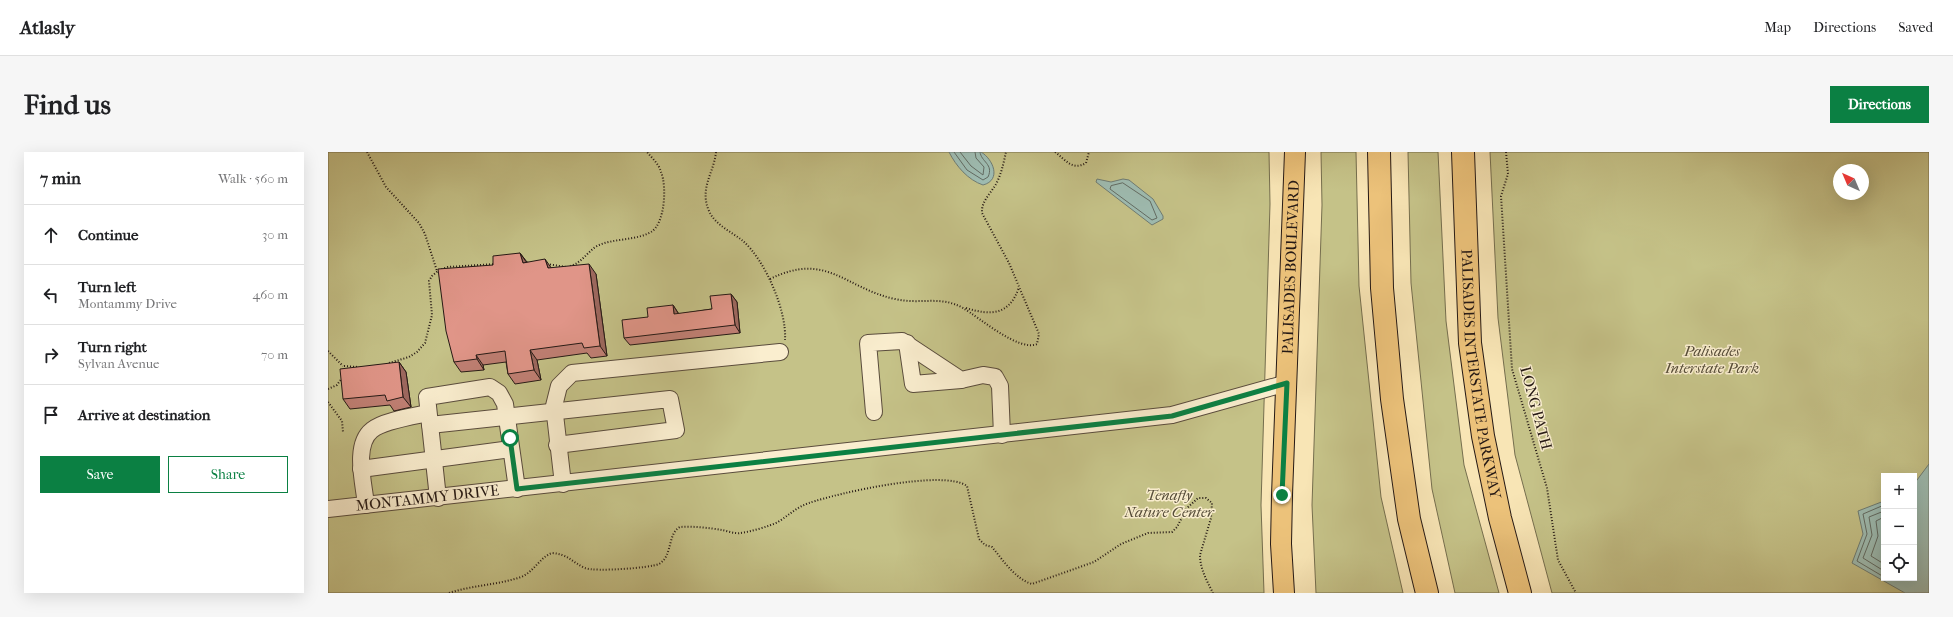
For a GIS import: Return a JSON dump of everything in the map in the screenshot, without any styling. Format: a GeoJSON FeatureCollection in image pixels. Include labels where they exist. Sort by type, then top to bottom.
{"type":"FeatureCollection","features":[{"type":"Feature","properties":{"kind":"highway"},"geometry":{"type":"LineString","coordinates":[[1379,152],[1382,288],[1392,392],[1409,519],[1427,593]]}},
{"type":"Feature","properties":{"kind":"highway","name":"PALISADES INTERSTATE PARKWAY"},"geometry":{"type":"LineString","coordinates":[[1463,152],[1470,343],[1482,436],[1500,518],[1520,593]]}},
{"type":"Feature","properties":{"kind":"main road","name":"PALISADES BOULEVARD"},"geometry":{"type":"LineString","coordinates":[[1284,593],[1281,527],[1295,152]]}},
{"type":"Feature","properties":{"kind":"street"},"geometry":{"type":"LineString","coordinates":[[874,412],[868,344],[902,341],[961,380]]}},
{"type":"Feature","properties":{"kind":"street"},"geometry":{"type":"LineString","coordinates":[[907,343],[914,384],[961,380],[983,375],[995,377],[1000,386],[1002,435]]}},
{"type":"Feature","properties":{"kind":"street"},"geometry":{"type":"LineString","coordinates":[[562,484],[554,406],[560,386],[572,373],[780,352]]}},
{"type":"Feature","properties":{"kind":"street","name":"MONTAMMY DRIVE"},"geometry":{"type":"LineString","coordinates":[[328,509],[1172,416],[1287,383]]}},
{"type":"Feature","properties":{"kind":"street"},"geometry":{"type":"LineString","coordinates":[[438,498],[426,397],[490,387],[499,392],[505,404],[508,416],[517,489]]}},
{"type":"Feature","properties":{"kind":"street"},"geometry":{"type":"LineString","coordinates":[[366,505],[361,446],[372,430],[397,420],[508,416],[670,399],[676,430],[558,445]]}},
{"type":"Feature","properties":{"kind":"street"},"geometry":{"type":"LineString","coordinates":[[362,469],[433,458],[512,449]]}},
{"type":"Feature","properties":{"kind":"path"},"geometry":{"type":"LineString","coordinates":[[367,152],[386,187],[422,229],[433,256],[437,271]]}},
{"type":"Feature","properties":{"kind":"path"},"geometry":{"type":"LineString","coordinates":[[545,264],[568,267],[573,265],[598,246],[647,233],[656,228],[659,223],[663,202],[664,179],[661,170],[647,152]]}},
{"type":"Feature","properties":{"kind":"path"},"geometry":{"type":"LineString","coordinates":[[716,152],[706,184],[709,211],[714,219],[752,249],[770,279],[783,319],[786,334],[785,347],[780,352]]}},
{"type":"Feature","properties":{"kind":"path"},"geometry":{"type":"LineString","coordinates":[[961,307],[1019,344],[1031,347],[1038,342],[1039,334],[1009,262],[982,213],[981,207],[999,178],[1006,152]]}},
{"type":"Feature","properties":{"kind":"path"},"geometry":{"type":"LineString","coordinates":[[1056,152],[1068,163],[1075,166],[1086,163],[1089,152]]}},
{"type":"Feature","properties":{"kind":"path","name":"LONG PATH"},"geometry":{"type":"LineString","coordinates":[[1506,152],[1508,174],[1501,196],[1512,369],[1547,488],[1558,560],[1576,593]]}},
{"type":"Feature","properties":{"kind":"path"},"geometry":{"type":"LineString","coordinates":[[387,364],[409,357],[417,352],[424,343],[432,315],[428,281],[437,271],[448,267],[496,264]]}},
{"type":"Feature","properties":{"kind":"path"},"geometry":{"type":"LineString","coordinates":[[770,279],[794,269],[814,268],[834,273],[876,292],[896,299],[916,301],[939,300],[979,313],[998,312],[1013,301],[1019,287]]}},
{"type":"Feature","properties":{"kind":"path"},"geometry":{"type":"LineString","coordinates":[[328,351],[344,366],[360,367]]}},
{"type":"Feature","properties":{"kind":"path"},"geometry":{"type":"LineString","coordinates":[[344,366],[344,371]]}},
{"type":"Feature","properties":{"kind":"path"},"geometry":{"type":"LineString","coordinates":[[328,389],[337,385],[344,376]]}},
{"type":"Feature","properties":{"kind":"path"},"geometry":{"type":"LineString","coordinates":[[328,402],[342,420],[343,432]]}},
{"type":"Feature","properties":{"kind":"path"},"geometry":{"type":"LineString","coordinates":[[449,593],[473,586],[496,583],[522,577],[530,573],[540,562],[552,553],[563,555],[584,568],[594,570],[659,564],[663,560],[673,534],[680,528],[722,530],[741,533],[775,523],[797,508],[827,497],[867,487],[898,483],[945,480],[954,481],[967,486],[979,539],[985,545],[992,547],[1005,564],[1024,581],[1032,584],[1094,562],[1121,544],[1148,533],[1172,532],[1178,526],[1187,508],[1198,498],[1206,498],[1212,503],[1212,513],[1200,555],[1200,562],[1213,593]]}},
{"type":"Feature","properties":{"kind":"green space","name":"Tenafly Nature Center"},"geometry":{"type":"Polygon","coordinates":[[[328,152],[1269,152],[1270,204],[1261,505],[1264,593],[328,593],[328,152]]]}},
{"type":"Feature","properties":{"kind":"green space"},"geometry":{"type":"Polygon","coordinates":[[[1321,152],[1356,152],[1359,286],[1381,497],[1403,593],[1316,593],[1312,505],[1322,205],[1321,152]]]}},
{"type":"Feature","properties":{"kind":"green space"},"geometry":{"type":"Polygon","coordinates":[[[1408,152],[1438,152],[1446,321],[1464,465],[1499,593],[1455,593],[1432,489],[1411,283],[1408,152]]]}},
{"type":"Feature","properties":{"kind":"green space","name":"Palisades Interstate Park"},"geometry":{"type":"Polygon","coordinates":[[[1490,152],[1929,152],[1929,593],[1552,593],[1515,455],[1498,318],[1490,152]]]}},
{"type":"Feature","properties":{"kind":"water"},"geometry":{"type":"Polygon","coordinates":[[[949,152],[981,152],[992,164],[994,174],[992,179],[983,185],[972,180],[959,167],[949,152]]]}},
{"type":"Feature","properties":{"kind":"water"},"geometry":{"type":"Polygon","coordinates":[[[1097,179],[1111,182],[1123,179],[1129,180],[1153,199],[1163,216],[1163,219],[1152,225],[1096,182],[1097,179]]]}},
{"type":"Feature","properties":{"kind":"water"},"geometry":{"type":"Polygon","coordinates":[[[1929,464],[1929,593],[1905,593],[1884,581],[1917,581],[1917,480],[1929,464]]]}},
{"type":"Feature","properties":{"kind":"water"},"geometry":{"type":"Polygon","coordinates":[[[1881,502],[1881,579],[1852,563],[1863,534],[1858,511],[1881,502]]]}},
{"type":"Feature","properties":{"kind":"building"},"geometry":{"type":"Polygon","coordinates":[[[520,253],[523,263],[545,259],[548,268],[589,264],[600,346],[584,348],[582,343],[530,350],[534,370],[508,374],[505,351],[476,355],[477,359],[454,362],[446,331],[438,269],[493,265],[493,256],[520,253]]]}},
{"type":"Feature","properties":{"kind":"building"},"geometry":{"type":"Polygon","coordinates":[[[731,294],[735,325],[624,338],[622,320],[648,317],[647,308],[673,305],[674,314],[712,309],[710,296],[731,294]]]}},
{"type":"Feature","properties":{"kind":"building"},"geometry":{"type":"Polygon","coordinates":[[[399,362],[403,397],[387,401],[385,395],[343,399],[340,369],[399,362]]]}},
{"type":"Feature","properties":{"kind":"route"},"geometry":{"type":"LineString","coordinates":[[510,438],[517,489],[1172,416],[1287,383],[1282,495]]}}]}
